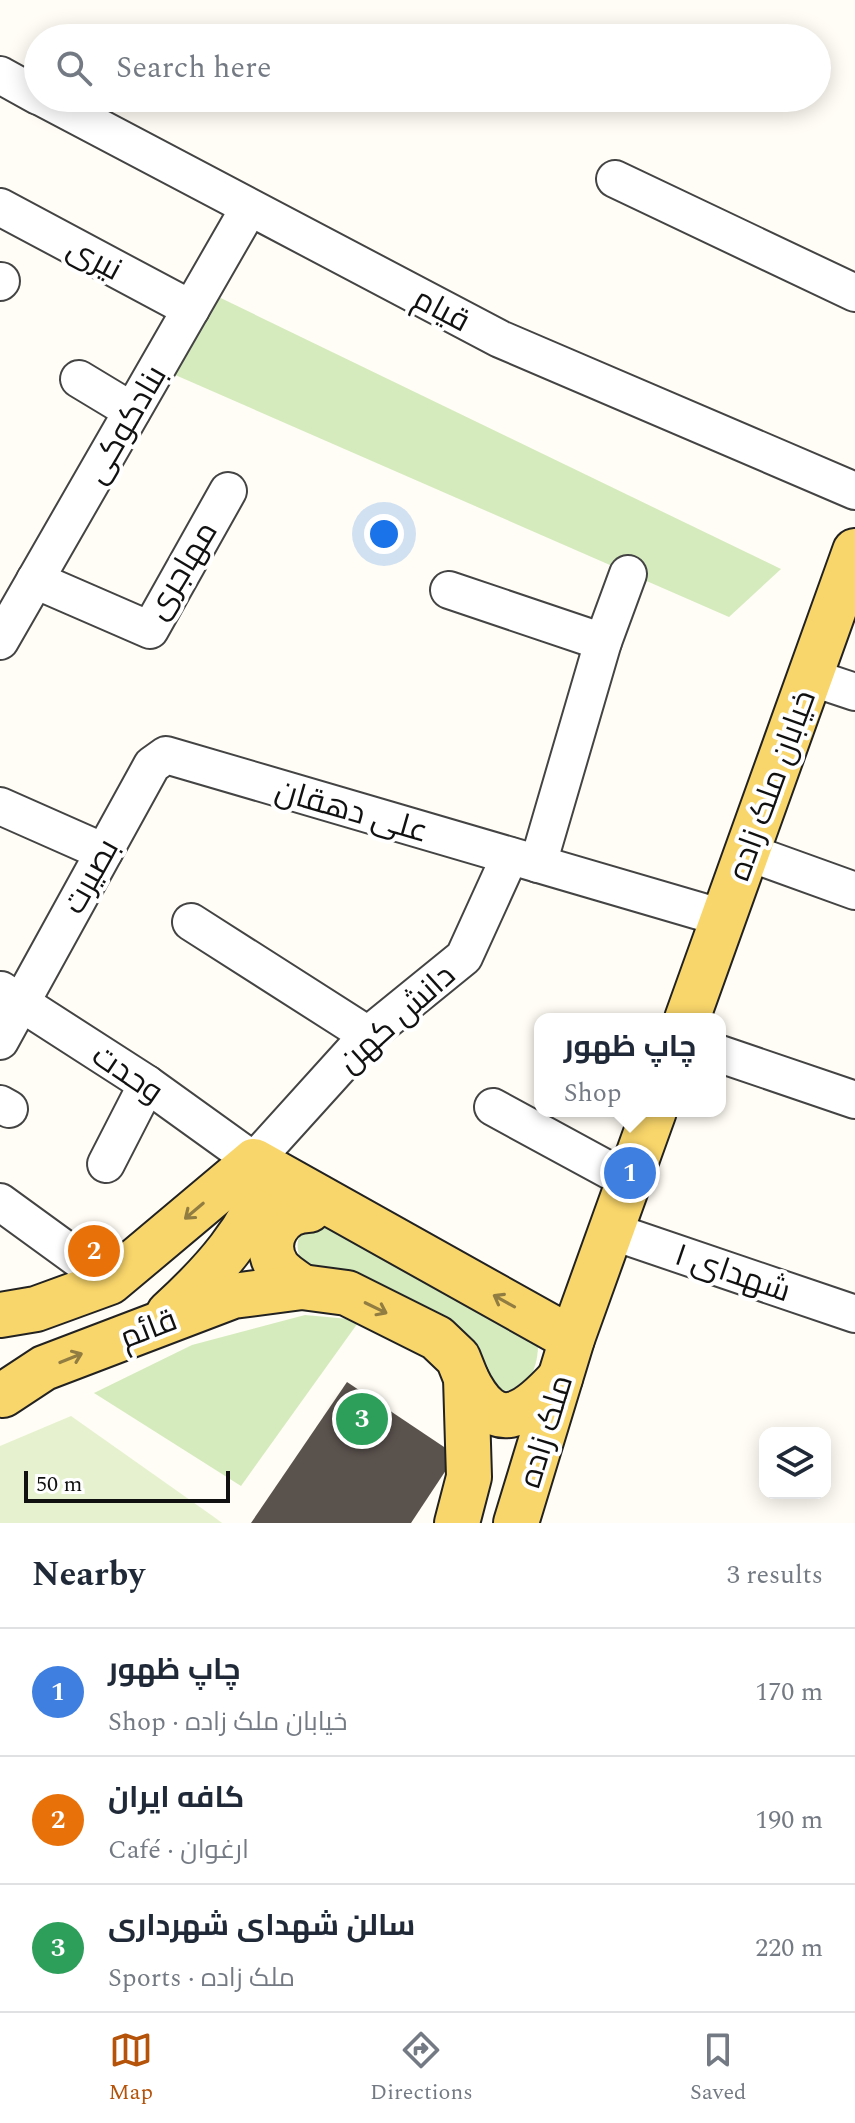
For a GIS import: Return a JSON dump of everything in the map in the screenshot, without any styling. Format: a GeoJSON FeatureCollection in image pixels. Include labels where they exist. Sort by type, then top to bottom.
{"type":"FeatureCollection","features":[{"type":"Feature","properties":{"kind":"main road","name":"خیابان ملک زاده"},"geometry":{"type":"LineString","coordinates":[[689,1013],[855,551]]}},
{"type":"Feature","properties":{"kind":"main road"},"geometry":{"type":"LineString","coordinates":[[339,1209],[298,1210],[274,1228],[270,1249],[278,1268],[302,1287],[347,1293],[437,1338],[458,1358],[483,1407],[514,1415],[535,1405],[566,1358],[652,1117]]}},
{"type":"Feature","properties":{"kind":"main road"},"geometry":{"type":"LineString","coordinates":[[158,1323],[201,1284],[252,1219],[262,1166],[339,1209],[566,1358]]}},
{"type":"Feature","properties":{"kind":"main road","name":"قائم"},"geometry":{"type":"LineString","coordinates":[[0,1315],[36,1309],[110,1282],[262,1166]]}},
{"type":"Feature","properties":{"kind":"main road","name":"قائم"},"geometry":{"type":"LineString","coordinates":[[1,1396],[44,1368],[158,1323],[233,1296],[302,1287]]}},
{"type":"Feature","properties":{"kind":"main road"},"geometry":{"type":"LineString","coordinates":[[0,1335],[11,1361],[10,1379],[1,1396]]}},
{"type":"Feature","properties":{"kind":"main road","name":"ملک زاده"},"geometry":{"type":"LineString","coordinates":[[522,1505],[566,1358]]}},
{"type":"Feature","properties":{"kind":"main road","name":"ملک زاده"},"geometry":{"type":"LineString","coordinates":[[457,1523],[469,1477],[466,1378]]}},
{"type":"Feature","properties":{"kind":"main road"},"geometry":{"type":"LineString","coordinates":[[469,1477],[487,1467],[507,1469],[518,1475],[522,1505]]}},
{"type":"Feature","properties":{"kind":"street","name":"قیام"},"geometry":{"type":"LineString","coordinates":[[0,75],[24,88]]}},
{"type":"Feature","properties":{"kind":"street","name":"قیام"},"geometry":{"type":"LineString","coordinates":[[68,112],[500,339],[855,491]]}},
{"type":"Feature","properties":{"kind":"street"},"geometry":{"type":"LineString","coordinates":[[615,179],[855,293]]}},
{"type":"Feature","properties":{"kind":"street","name":"نیری"},"geometry":{"type":"LineString","coordinates":[[0,207],[191,309]]}},
{"type":"Feature","properties":{"kind":"street","name":"بنادکوکی"},"geometry":{"type":"LineString","coordinates":[[0,641],[249,208]]}},
{"type":"Feature","properties":{"kind":"street"},"geometry":{"type":"LineString","coordinates":[[79,379],[132,411]]}},
{"type":"Feature","properties":{"kind":"street","name":"مهاجری"},"geometry":{"type":"LineString","coordinates":[[35,580],[150,630],[228,491]]}},
{"type":"Feature","properties":{"kind":"street","name":"دانش کهن"},"geometry":{"type":"LineString","coordinates":[[262,1166],[368,1035],[464,957],[524,860],[628,574]]}},
{"type":"Feature","properties":{"kind":"street"},"geometry":{"type":"LineString","coordinates":[[449,590],[603,642]]}},
{"type":"Feature","properties":{"kind":"street"},"geometry":{"type":"LineString","coordinates":[[810,677],[855,692]]}},
{"type":"Feature","properties":{"kind":"street","name":"علی دهقان"},"geometry":{"type":"LineString","coordinates":[[166,755],[723,918]]}},
{"type":"Feature","properties":{"kind":"street","name":"بصیرت"},"geometry":{"type":"LineString","coordinates":[[0,1041],[10,996],[104,852],[152,765],[166,755]]}},
{"type":"Feature","properties":{"kind":"street"},"geometry":{"type":"LineString","coordinates":[[0,806],[104,852]]}},
{"type":"Feature","properties":{"kind":"street"},"geometry":{"type":"LineString","coordinates":[[747,852],[855,891]]}},
{"type":"Feature","properties":{"kind":"street"},"geometry":{"type":"LineString","coordinates":[[191,922],[368,1035]]}},
{"type":"Feature","properties":{"kind":"street","name":"وحدت"},"geometry":{"type":"LineString","coordinates":[[10,996],[147,1084],[262,1166]]}},
{"type":"Feature","properties":{"kind":"street"},"geometry":{"type":"LineString","coordinates":[[726,1056],[855,1100]]}},
{"type":"Feature","properties":{"kind":"street"},"geometry":{"type":"LineString","coordinates":[[106,1164],[147,1084]]}},
{"type":"Feature","properties":{"kind":"street"},"geometry":{"type":"LineString","coordinates":[[493,1107],[629,1181]]}},
{"type":"Feature","properties":{"kind":"street"},"geometry":{"type":"LineString","coordinates":[[0,1202],[110,1282]]}},
{"type":"Feature","properties":{"kind":"street","name":"شهدای ۱"},"geometry":{"type":"LineString","coordinates":[[611,1231],[855,1314]]}},
{"type":"Feature","properties":{"kind":"green space"},"geometry":{"type":"Polygon","coordinates":[[[202,289],[781,569],[729,617],[157,367],[202,289]]]}},
{"type":"Feature","properties":{"kind":"green space"},"geometry":{"type":"Polygon","coordinates":[[[319,1224],[334,1229],[538,1338],[535,1367],[526,1382],[511,1390],[500,1391],[304,1269],[298,1247],[300,1235],[319,1224]]]}},
{"type":"Feature","properties":{"kind":"green space"},"geometry":{"type":"Polygon","coordinates":[[[305,1315],[360,1320],[241,1486],[94,1393],[192,1345],[305,1315]]]}},
{"type":"Feature","properties":{"kind":"green space"},"geometry":{"type":"Polygon","coordinates":[[[71,1416],[222,1523],[0,1523],[0,1446],[71,1416]]]}},
{"type":"Feature","properties":{"kind":"building"},"geometry":{"type":"Polygon","coordinates":[[[347,1382],[456,1455],[411,1523],[251,1523],[347,1382]]]}},
{"type":"Feature","properties":{"kind":"place","name":"چاپ ظهور"},"geometry":{"type":"Point","coordinates":[630,1173]}},
{"type":"Feature","properties":{"kind":"place","name":"کافه ایران"},"geometry":{"type":"Point","coordinates":[94,1251]}},
{"type":"Feature","properties":{"kind":"place","name":"سالن شهدای شهرداری"},"geometry":{"type":"Point","coordinates":[362,1419]}}]}
